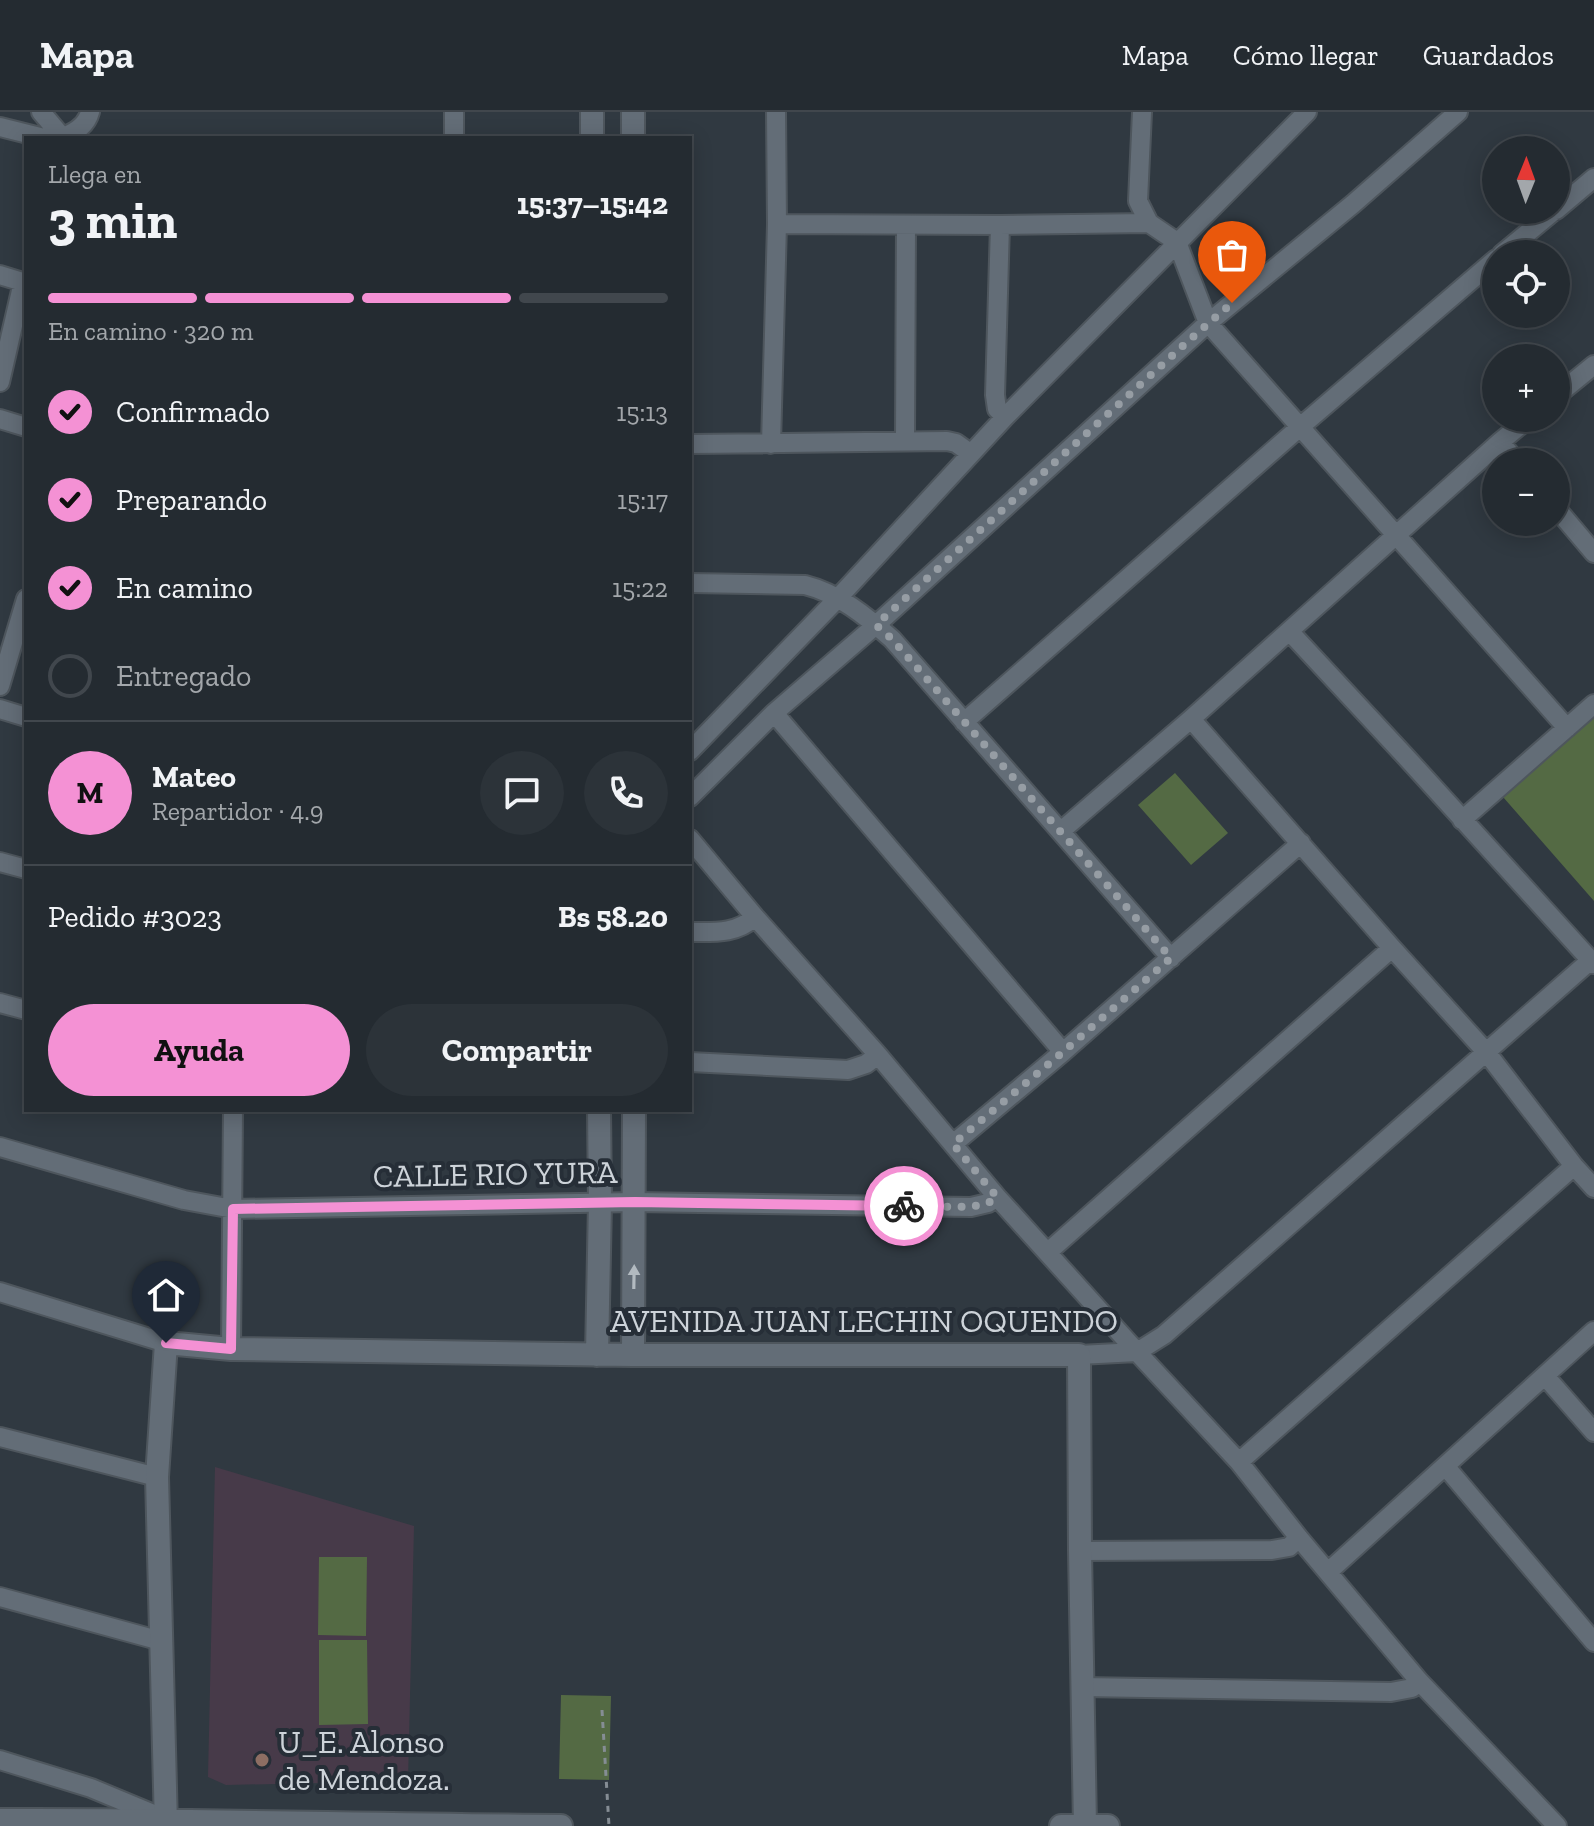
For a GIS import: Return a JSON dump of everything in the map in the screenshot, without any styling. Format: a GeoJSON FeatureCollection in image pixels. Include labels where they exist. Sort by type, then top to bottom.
{"type":"FeatureCollection","features":[{"type":"Feature","properties":{"kind":"street"},"geometry":{"type":"LineString","coordinates":[[41,112],[60,136]]}},
{"type":"Feature","properties":{"kind":"street"},"geometry":{"type":"LineString","coordinates":[[67,136],[84,124],[90,112]]}},
{"type":"Feature","properties":{"kind":"street"},"geometry":{"type":"LineString","coordinates":[[454,112],[454,136]]}},
{"type":"Feature","properties":{"kind":"street"},"geometry":{"type":"LineString","coordinates":[[592,112],[592,136]]}},
{"type":"Feature","properties":{"kind":"street"},"geometry":{"type":"LineString","coordinates":[[633,112],[633,136]]}},
{"type":"Feature","properties":{"kind":"street"},"geometry":{"type":"LineString","coordinates":[[771,444],[777,224],[776,112]]}},
{"type":"Feature","properties":{"kind":"street"},"geometry":{"type":"LineString","coordinates":[[1142,112],[1138,201],[1149,223],[1177,242],[1208,323],[1567,728]]}},
{"type":"Feature","properties":{"kind":"street"},"geometry":{"type":"LineString","coordinates":[[692,749],[838,598],[970,453],[1307,112]]}},
{"type":"Feature","properties":{"kind":"street"},"geometry":{"type":"LineString","coordinates":[[692,795],[774,713],[876,625],[1208,323],[1353,204],[1458,112]]}},
{"type":"Feature","properties":{"kind":"street"},"geometry":{"type":"LineString","coordinates":[[0,127],[36,136]]}},
{"type":"Feature","properties":{"kind":"street"},"geometry":{"type":"LineString","coordinates":[[1570,198],[1594,178]]}},
{"type":"Feature","properties":{"kind":"street"},"geometry":{"type":"LineString","coordinates":[[777,224],[1149,223]]}},
{"type":"Feature","properties":{"kind":"street"},"geometry":{"type":"LineString","coordinates":[[1519,240],[1539,224]]}},
{"type":"Feature","properties":{"kind":"street"},"geometry":{"type":"LineString","coordinates":[[905,440],[906,225]]}},
{"type":"Feature","properties":{"kind":"street"},"geometry":{"type":"LineString","coordinates":[[1000,225],[995,395],[997,409],[1005,417]]}},
{"type":"Feature","properties":{"kind":"street"},"geometry":{"type":"LineString","coordinates":[[964,722],[1482,271]]}},
{"type":"Feature","properties":{"kind":"street"},"geometry":{"type":"LineString","coordinates":[[0,275],[24,283],[0,382]]}},
{"type":"Feature","properties":{"kind":"street"},"geometry":{"type":"LineString","coordinates":[[1570,385],[1594,365]]}},
{"type":"Feature","properties":{"kind":"street"},"geometry":{"type":"LineString","coordinates":[[0,419],[24,426]]}},
{"type":"Feature","properties":{"kind":"street"},"geometry":{"type":"LineString","coordinates":[[1061,831],[1512,432]]}},
{"type":"Feature","properties":{"kind":"street"},"geometry":{"type":"LineString","coordinates":[[692,444],[947,441],[970,453]]}},
{"type":"Feature","properties":{"kind":"street"},"geometry":{"type":"LineString","coordinates":[[1500,442],[1505,448]]}},
{"type":"Feature","properties":{"kind":"street"},"geometry":{"type":"LineString","coordinates":[[1570,525],[1594,553]]}},
{"type":"Feature","properties":{"kind":"street"},"geometry":{"type":"LineString","coordinates":[[692,583],[805,585],[819,588],[876,625],[892,639],[1171,958]]}},
{"type":"Feature","properties":{"kind":"street"},"geometry":{"type":"LineString","coordinates":[[0,686],[24,606]]}},
{"type":"Feature","properties":{"kind":"street"},"geometry":{"type":"LineString","coordinates":[[1289,631],[1592,962]]}},
{"type":"Feature","properties":{"kind":"street"},"geometry":{"type":"LineString","coordinates":[[1462,820],[1594,704]]}},
{"type":"Feature","properties":{"kind":"street"},"geometry":{"type":"LineString","coordinates":[[0,709],[24,716]]}},
{"type":"Feature","properties":{"kind":"street"},"geometry":{"type":"LineString","coordinates":[[774,713],[1063,1052]]}},
{"type":"Feature","properties":{"kind":"street"},"geometry":{"type":"LineString","coordinates":[[1191,719],[1487,1053],[1594,1188]]}},
{"type":"Feature","properties":{"kind":"street"},"geometry":{"type":"LineString","coordinates":[[692,841],[997,1197],[1239,1462],[1419,1681],[1557,1826]]}},
{"type":"Feature","properties":{"kind":"street"},"geometry":{"type":"LineString","coordinates":[[953,1144],[1301,843]]}},
{"type":"Feature","properties":{"kind":"street"},"geometry":{"type":"LineString","coordinates":[[0,862],[24,868]]}},
{"type":"Feature","properties":{"kind":"street"},"geometry":{"type":"LineString","coordinates":[[692,932],[729,932],[741,928],[755,917]]}},
{"type":"Feature","properties":{"kind":"street"},"geometry":{"type":"LineString","coordinates":[[1048,1252],[1392,948]]}},
{"type":"Feature","properties":{"kind":"street","name":"AVENIDA JUAN LECHIN OQUENDO"},"geometry":{"type":"LineString","coordinates":[[0,1292],[166,1343],[231,1349],[597,1355],[1079,1355],[1137,1352],[1164,1335],[1592,962]]}},
{"type":"Feature","properties":{"kind":"street"},"geometry":{"type":"LineString","coordinates":[[0,1003],[24,1009]]}},
{"type":"Feature","properties":{"kind":"street"},"geometry":{"type":"LineString","coordinates":[[692,1062],[848,1070],[866,1064],[878,1055]]}},
{"type":"Feature","properties":{"kind":"street"},"geometry":{"type":"LineString","coordinates":[[231,1349],[233,1112]]}},
{"type":"Feature","properties":{"kind":"street"},"geometry":{"type":"LineString","coordinates":[[597,1355],[599,1112]]}},
{"type":"Feature","properties":{"kind":"street"},"geometry":{"type":"LineString","coordinates":[[633,1355],[634,1112]]}},
{"type":"Feature","properties":{"kind":"street","name":"CALLE RIO YURA"},"geometry":{"type":"LineString","coordinates":[[0,1147],[184,1200],[233,1209],[600,1202],[971,1207],[997,1197]]}},
{"type":"Feature","properties":{"kind":"street"},"geometry":{"type":"LineString","coordinates":[[1239,1462],[1574,1166]]}},
{"type":"Feature","properties":{"kind":"street"},"geometry":{"type":"LineString","coordinates":[[1328,1572],[1594,1331]]}},
{"type":"Feature","properties":{"kind":"street"},"geometry":{"type":"LineString","coordinates":[[166,1343],[157,1477],[166,1823]]}},
{"type":"Feature","properties":{"kind":"street"},"geometry":{"type":"LineString","coordinates":[[1079,1355],[1085,1826]]}},
{"type":"Feature","properties":{"kind":"street"},"geometry":{"type":"LineString","coordinates":[[1545,1376],[1594,1432]]}},
{"type":"Feature","properties":{"kind":"street"},"geometry":{"type":"LineString","coordinates":[[0,1437],[157,1477]]}},
{"type":"Feature","properties":{"kind":"street"},"geometry":{"type":"LineString","coordinates":[[1446,1467],[1594,1642]]}},
{"type":"Feature","properties":{"kind":"street"},"geometry":{"type":"LineString","coordinates":[[1080,1551],[1272,1550],[1289,1547],[1299,1538]]}},
{"type":"Feature","properties":{"kind":"street"},"geometry":{"type":"LineString","coordinates":[[0,1597],[161,1641]]}},
{"type":"Feature","properties":{"kind":"street"},"geometry":{"type":"LineString","coordinates":[[1082,1687],[1391,1692],[1412,1688],[1419,1681]]}},
{"type":"Feature","properties":{"kind":"street"},"geometry":{"type":"LineString","coordinates":[[0,1760],[91,1788],[166,1823]]}},
{"type":"Feature","properties":{"kind":"street"},"geometry":{"type":"LineString","coordinates":[[0,1820],[561,1826]]}},
{"type":"Feature","properties":{"kind":"street"},"geometry":{"type":"LineString","coordinates":[[1061,1826],[1108,1826]]}},
{"type":"Feature","properties":{"kind":"path"},"geometry":{"type":"LineString","coordinates":[[602,1710],[609,1826]]}},
{"type":"Feature","properties":{"kind":"shaded area"},"geometry":{"type":"Polygon","coordinates":[[[215,1467],[414,1526],[408,1781],[226,1785],[208,1777],[215,1467]]]}},
{"type":"Feature","properties":{"kind":"green space"},"geometry":{"type":"Polygon","coordinates":[[[1594,717],[1594,901],[1503,797],[1594,717]]]}},
{"type":"Feature","properties":{"kind":"green space"},"geometry":{"type":"Polygon","coordinates":[[[1175,773],[1228,833],[1191,865],[1138,805],[1175,773]]]}},
{"type":"Feature","properties":{"kind":"green space"},"geometry":{"type":"Polygon","coordinates":[[[319,1557],[367,1557],[366,1636],[318,1635],[319,1557]]]}},
{"type":"Feature","properties":{"kind":"green space"},"geometry":{"type":"Polygon","coordinates":[[[319,1640],[367,1640],[368,1724],[319,1725],[319,1640]]]}},
{"type":"Feature","properties":{"kind":"green space"},"geometry":{"type":"Polygon","coordinates":[[[561,1695],[611,1696],[609,1780],[559,1779],[561,1695]]]}},
{"type":"Feature","properties":{"kind":"way so far"},"geometry":{"type":"LineString","coordinates":[[904,1206],[971,1207],[984,1205],[997,1197],[953,1144],[1171,958],[892,639],[876,625],[1232,303]]}},
{"type":"Feature","properties":{"kind":"place","name":"U_E. Alonso de Mendoza."},"geometry":{"type":"Point","coordinates":[262,1760]}},
{"type":"Feature","properties":{"kind":"route"},"geometry":{"type":"LineString","coordinates":[[166,1343],[231,1349],[233,1209],[635,1202],[904,1206]]}}]}
